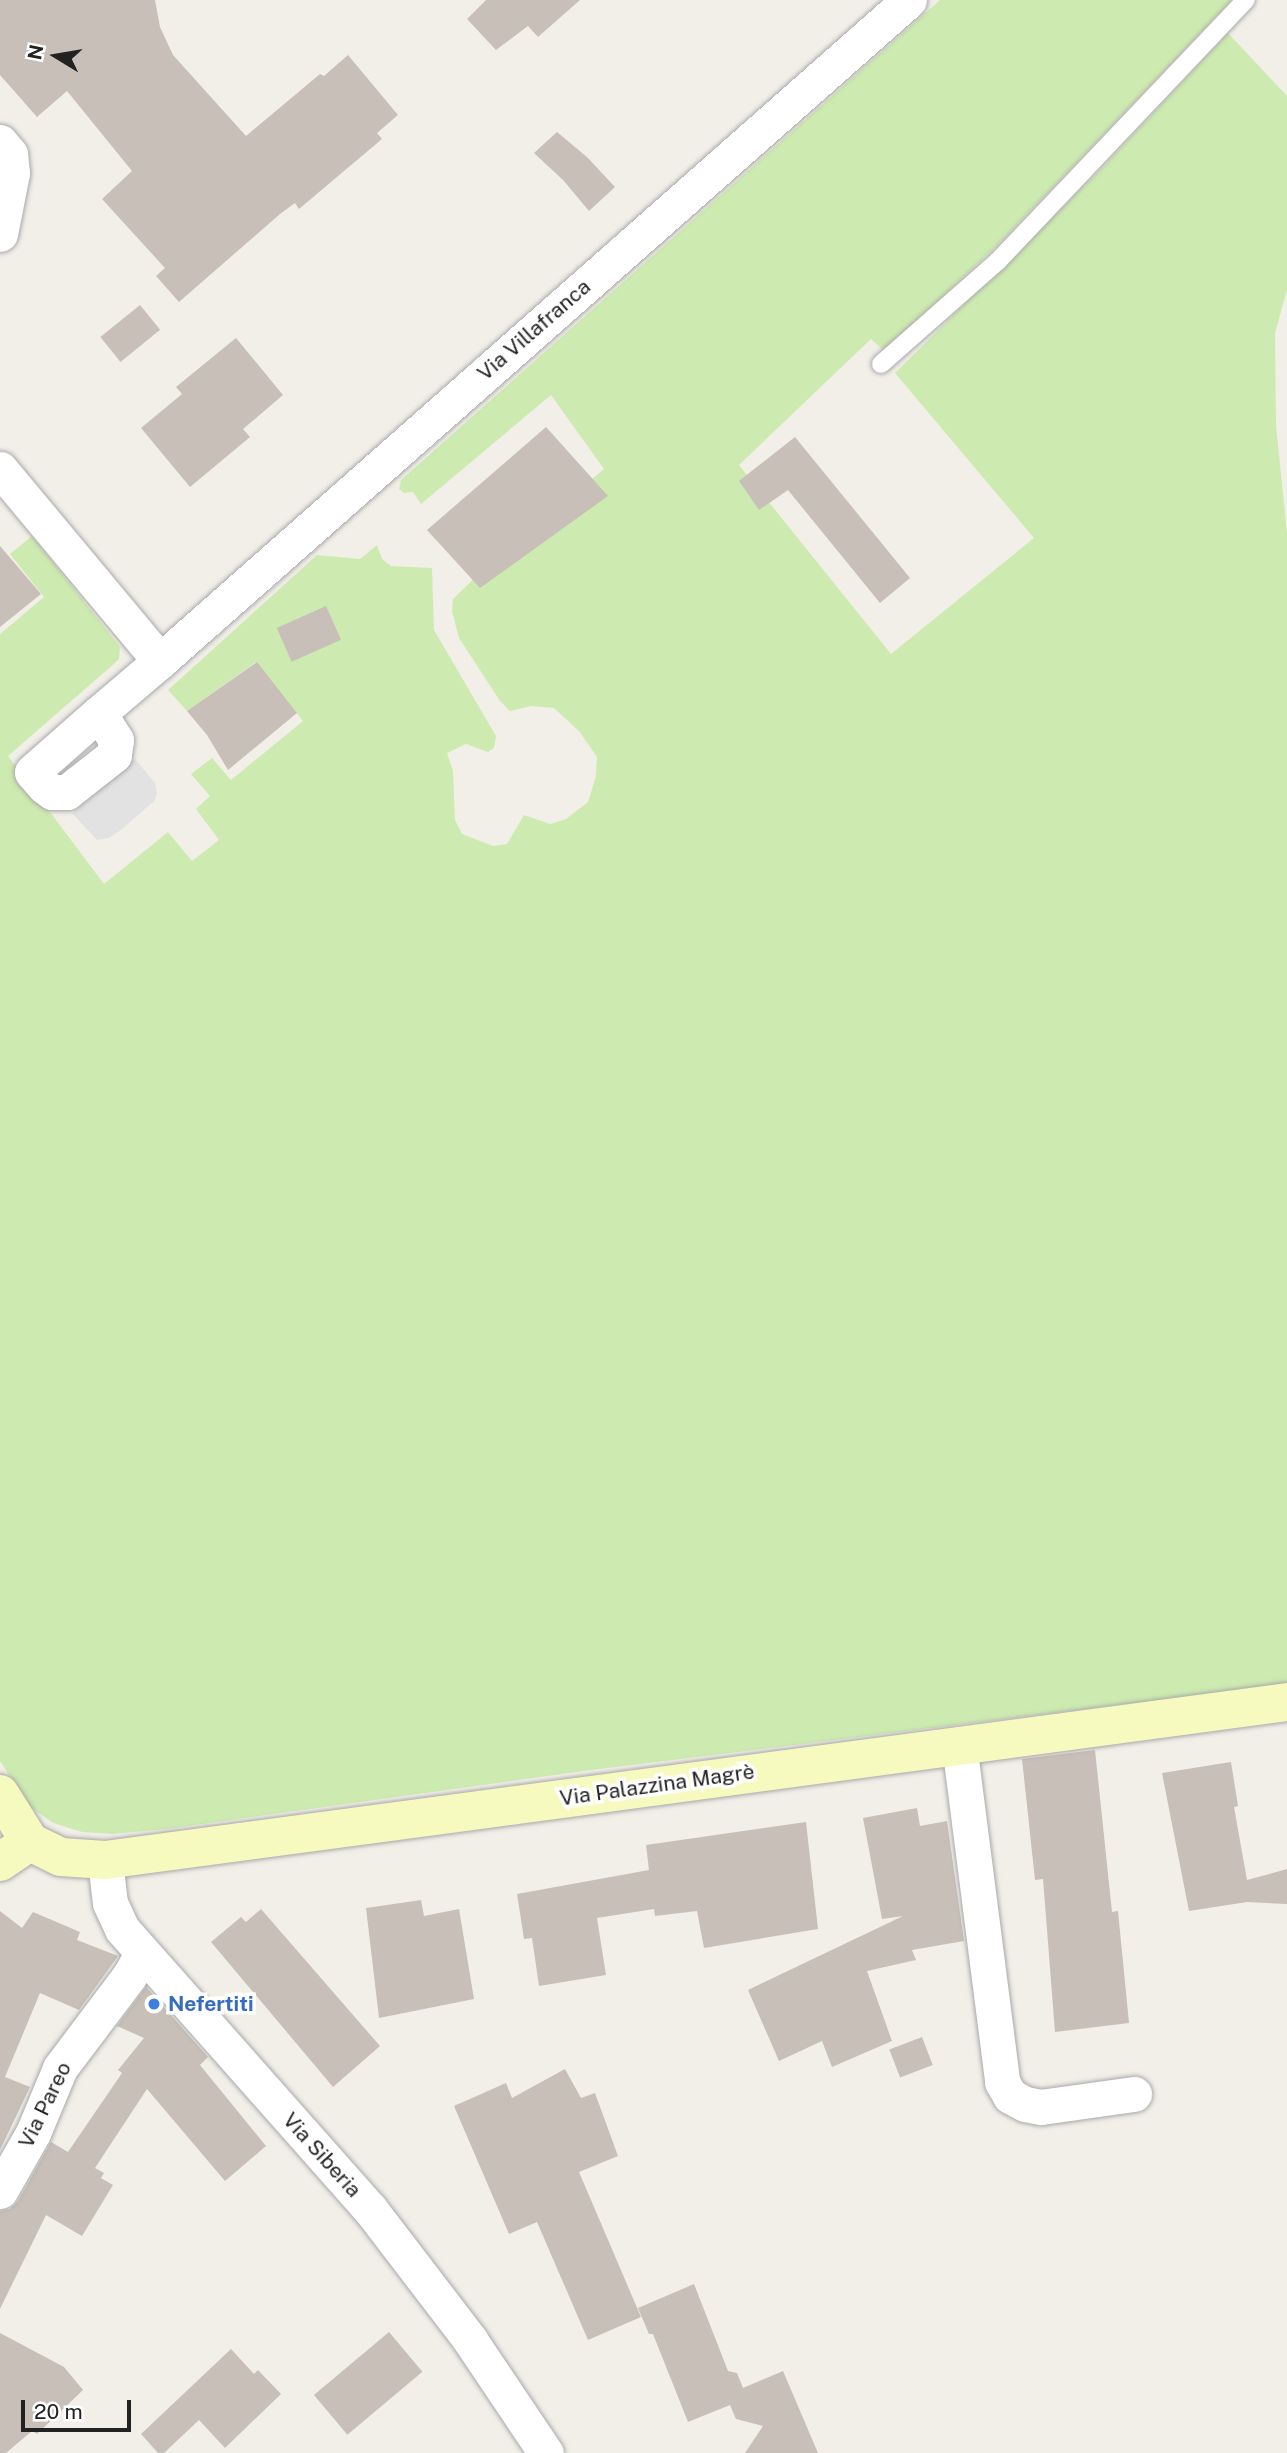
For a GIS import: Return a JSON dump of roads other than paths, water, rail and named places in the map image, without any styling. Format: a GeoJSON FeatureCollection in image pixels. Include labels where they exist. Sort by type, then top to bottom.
{"type":"FeatureCollection","features":[{"type":"Feature","properties":{"kind":"street","name":"Via Villafranca"},"geometry":{"type":"LineString","coordinates":[[99,713],[909,0]]}},
{"type":"Feature","properties":{"kind":"street"},"geometry":{"type":"LineString","coordinates":[[0,142],[10,154],[12,173],[0,234]]}},
{"type":"Feature","properties":{"kind":"street"},"geometry":{"type":"LineString","coordinates":[[0,469],[160,661]]}},
{"type":"Feature","properties":{"kind":"street","name":"Via Palazzina Magrè"},"geometry":{"type":"LineString","coordinates":[[15,1852],[105,1860],[1287,1702]]}},
{"type":"Feature","properties":{"kind":"street"},"geometry":{"type":"LineString","coordinates":[[959,1744],[1002,2082],[1010,2096],[1025,2104],[1041,2107],[1134,2094]]}},
{"type":"Feature","properties":{"kind":"street"},"geometry":{"type":"LineString","coordinates":[[0,1794],[15,1852]]}},
{"type":"Feature","properties":{"kind":"street","name":"Via Siberia"},"geometry":{"type":"LineString","coordinates":[[105,1860],[110,1903],[122,1929],[370,2209],[470,2340],[545,2453]]}},
{"type":"Feature","properties":{"kind":"street","name":"Via Pareo"},"geometry":{"type":"LineString","coordinates":[[0,2191],[33,2133],[60,2068],[130,1975],[142,1953]]}},
{"type":"Feature","properties":{"kind":"lane"},"geometry":{"type":"LineString","coordinates":[[881,364],[998,261],[1247,0]]}},
{"type":"Feature","properties":{"kind":"place","name":"Nefertiti"},"geometry":{"type":"Point","coordinates":[154,2004]}}]}
